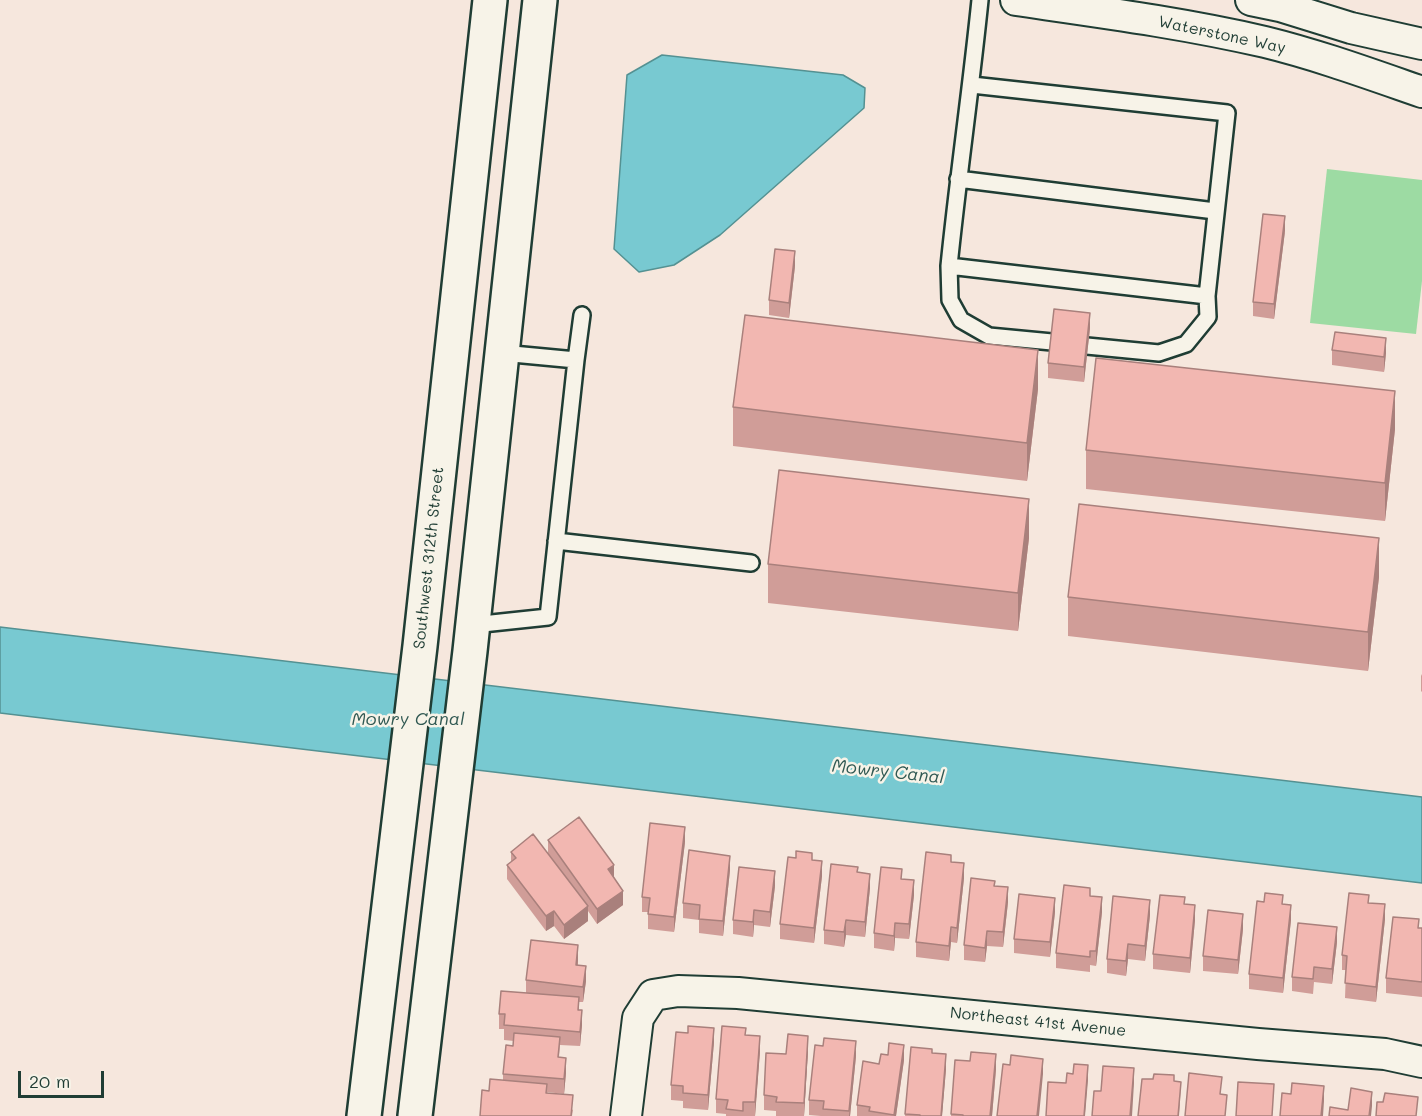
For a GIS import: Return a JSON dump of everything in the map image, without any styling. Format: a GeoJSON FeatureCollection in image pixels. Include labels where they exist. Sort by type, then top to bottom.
{"type":"FeatureCollection","features":[{"type":"Feature","properties":{"kind":"main road","name":"Southwest 312th Street"},"geometry":{"type":"LineString","coordinates":[[364,1116],[420,646],[490,0]]}},
{"type":"Feature","properties":{"kind":"main road"},"geometry":{"type":"LineString","coordinates":[[415,1116],[453,781],[472,638],[540,0]]}},
{"type":"Feature","properties":{"kind":"street","name":"Waterstone Way"},"geometry":{"type":"LineString","coordinates":[[1016,0],[1184,25],[1266,43],[1348,67],[1422,93]]}},
{"type":"Feature","properties":{"kind":"street"},"geometry":{"type":"LineString","coordinates":[[1251,0],[1280,6],[1351,28],[1422,44]]}},
{"type":"Feature","properties":{"kind":"street","name":"Northeast 41st Avenue"},"geometry":{"type":"LineString","coordinates":[[626,1116],[638,1018],[653,995],[678,991],[738,993],[1258,1044],[1386,1054],[1422,1062]]}},
{"type":"Feature","properties":{"kind":"lane"},"geometry":{"type":"LineString","coordinates":[[980,0],[972,85],[958,179],[949,266],[950,300],[961,320],[989,336],[1052,342]]}},
{"type":"Feature","properties":{"kind":"lane"},"geometry":{"type":"LineString","coordinates":[[972,85],[1227,113],[1207,296],[1208,316],[1186,344],[1159,353],[1088,346]]}},
{"type":"Feature","properties":{"kind":"lane"},"geometry":{"type":"LineString","coordinates":[[958,179],[1215,211]]}},
{"type":"Feature","properties":{"kind":"lane"},"geometry":{"type":"LineString","coordinates":[[949,266],[1207,296]]}},
{"type":"Feature","properties":{"kind":"lane"},"geometry":{"type":"LineString","coordinates":[[472,638],[548,617],[582,315]]}},
{"type":"Feature","properties":{"kind":"lane"},"geometry":{"type":"LineString","coordinates":[[502,353],[576,360]]}},
{"type":"Feature","properties":{"kind":"lane"},"geometry":{"type":"LineString","coordinates":[[556,541],[751,563]]}},
{"type":"Feature","properties":{"kind":"green space"},"geometry":{"type":"Polygon","coordinates":[[[1327,169],[1422,180],[1422,281],[1416,334],[1310,323],[1327,169]]]}},
{"type":"Feature","properties":{"kind":"water"},"geometry":{"type":"Polygon","coordinates":[[[662,55],[843,75],[865,88],[864,108],[720,235],[674,265],[639,272],[614,249],[627,75],[662,55]]]}},
{"type":"Feature","properties":{"kind":"water","name":"Mowry Canal"},"geometry":{"type":"Polygon","coordinates":[[[0,627],[1422,797],[1422,883],[0,713],[0,627]]]}},
{"type":"Feature","properties":{"kind":"building"},"geometry":{"type":"Polygon","coordinates":[[[1263,214],[1285,216],[1274,304],[1253,302],[1263,214]]]}},
{"type":"Feature","properties":{"kind":"building"},"geometry":{"type":"Polygon","coordinates":[[[775,249],[795,251],[789,303],[769,300],[775,249]]]}},
{"type":"Feature","properties":{"kind":"building"},"geometry":{"type":"Polygon","coordinates":[[[1054,309],[1090,313],[1084,367],[1048,363],[1054,309]]]}},
{"type":"Feature","properties":{"kind":"building"},"geometry":{"type":"Polygon","coordinates":[[[745,315],[1038,350],[1027,443],[733,407],[745,315]]]}},
{"type":"Feature","properties":{"kind":"building"},"geometry":{"type":"Polygon","coordinates":[[[1335,332],[1386,338],[1384,357],[1332,350],[1335,332]]]}},
{"type":"Feature","properties":{"kind":"building"},"geometry":{"type":"Polygon","coordinates":[[[1096,358],[1395,391],[1385,483],[1086,450],[1096,358]]]}},
{"type":"Feature","properties":{"kind":"building"},"geometry":{"type":"Polygon","coordinates":[[[779,470],[1029,499],[1018,593],[768,564],[779,470]]]}},
{"type":"Feature","properties":{"kind":"building"},"geometry":{"type":"Polygon","coordinates":[[[1079,504],[1379,538],[1368,632],[1068,597],[1079,504]]]}},
{"type":"Feature","properties":{"kind":"building"},"geometry":{"type":"Polygon","coordinates":[[[579,817],[614,865],[608,869],[623,891],[597,909],[548,840],[579,817]]]}},
{"type":"Feature","properties":{"kind":"building"},"geometry":{"type":"Polygon","coordinates":[[[650,823],[685,827],[674,917],[648,914],[650,898],[642,897],[650,823]]]}},
{"type":"Feature","properties":{"kind":"building"},"geometry":{"type":"Polygon","coordinates":[[[533,834],[588,906],[564,925],[554,911],[546,916],[507,865],[516,858],[511,852],[533,834]]]}},
{"type":"Feature","properties":{"kind":"building"},"geometry":{"type":"Polygon","coordinates":[[[689,850],[730,856],[723,921],[699,919],[700,905],[683,903],[689,850]]]}},
{"type":"Feature","properties":{"kind":"building"},"geometry":{"type":"Polygon","coordinates":[[[796,851],[812,853],[812,860],[822,861],[814,928],[780,924],[788,857],[796,858],[796,851]]]}},
{"type":"Feature","properties":{"kind":"building"},"geometry":{"type":"Polygon","coordinates":[[[926,852],[951,855],[951,862],[964,863],[957,928],[951,927],[949,946],[916,942],[926,852]]]}},
{"type":"Feature","properties":{"kind":"building"},"geometry":{"type":"Polygon","coordinates":[[[831,864],[858,867],[857,872],[870,874],[865,922],[846,920],[844,932],[824,930],[831,864]]]}},
{"type":"Feature","properties":{"kind":"building"},"geometry":{"type":"Polygon","coordinates":[[[739,867],[775,871],[770,912],[754,910],[753,922],[733,920],[739,867]]]}},
{"type":"Feature","properties":{"kind":"building"},"geometry":{"type":"Polygon","coordinates":[[[881,867],[902,869],[901,879],[914,880],[909,924],[895,923],[894,936],[874,933],[881,867]]]}},
{"type":"Feature","properties":{"kind":"building"},"geometry":{"type":"Polygon","coordinates":[[[971,878],[995,881],[994,886],[1008,887],[1003,932],[987,931],[985,948],[964,945],[971,878]]]}},
{"type":"Feature","properties":{"kind":"building"},"geometry":{"type":"Polygon","coordinates":[[[1064,885],[1090,888],[1090,896],[1102,897],[1096,951],[1090,951],[1090,957],[1056,953],[1064,885]]]}},
{"type":"Feature","properties":{"kind":"building"},"geometry":{"type":"Polygon","coordinates":[[[1265,893],[1283,895],[1282,904],[1291,905],[1283,978],[1249,974],[1257,901],[1264,902],[1265,893]]]}},
{"type":"Feature","properties":{"kind":"building"},"geometry":{"type":"Polygon","coordinates":[[[1349,893],[1369,895],[1368,903],[1385,904],[1376,987],[1345,983],[1347,956],[1342,955],[1349,893]]]}},
{"type":"Feature","properties":{"kind":"building"},"geometry":{"type":"Polygon","coordinates":[[[1019,894],[1055,898],[1050,942],[1014,939],[1019,894]]]}},
{"type":"Feature","properties":{"kind":"building"},"geometry":{"type":"Polygon","coordinates":[[[1160,895],[1185,897],[1184,904],[1195,905],[1190,958],[1153,954],[1160,895]]]}},
{"type":"Feature","properties":{"kind":"building"},"geometry":{"type":"Polygon","coordinates":[[[1113,896],[1150,900],[1145,946],[1128,944],[1126,961],[1107,959],[1113,896]]]}},
{"type":"Feature","properties":{"kind":"building"},"geometry":{"type":"Polygon","coordinates":[[[1208,910],[1243,914],[1238,960],[1203,956],[1208,910]]]}},
{"type":"Feature","properties":{"kind":"building"},"geometry":{"type":"Polygon","coordinates":[[[1393,917],[1419,919],[1418,928],[1422,928],[1422,982],[1386,978],[1393,917]]]}},
{"type":"Feature","properties":{"kind":"building"},"geometry":{"type":"Polygon","coordinates":[[[1298,923],[1337,927],[1332,969],[1314,967],[1313,979],[1292,977],[1298,923]]]}},
{"type":"Feature","properties":{"kind":"building"},"geometry":{"type":"Polygon","coordinates":[[[531,940],[578,945],[576,965],[586,966],[583,987],[526,980],[531,940]]]}},
{"type":"Feature","properties":{"kind":"building"},"geometry":{"type":"Polygon","coordinates":[[[501,991],[579,997],[578,1010],[582,1010],[580,1032],[504,1025],[505,1014],[499,1014],[501,991]]]}},
{"type":"Feature","properties":{"kind":"building"},"geometry":{"type":"Polygon","coordinates":[[[688,1026],[714,1028],[708,1095],[683,1093],[683,1086],[671,1085],[676,1032],[688,1033],[688,1026]]]}},
{"type":"Feature","properties":{"kind":"building"},"geometry":{"type":"Polygon","coordinates":[[[722,1026],[746,1028],[745,1035],[760,1036],[755,1102],[743,1102],[743,1111],[726,1109],[728,1100],[716,1099],[722,1026]]]}},
{"type":"Feature","properties":{"kind":"building"},"geometry":{"type":"Polygon","coordinates":[[[514,1033],[560,1037],[558,1057],[566,1058],[564,1079],[503,1074],[506,1045],[513,1046],[514,1033]]]}},
{"type":"Feature","properties":{"kind":"building"},"geometry":{"type":"Polygon","coordinates":[[[788,1034],[808,1036],[804,1103],[776,1102],[777,1097],[764,1095],[766,1053],[786,1054],[788,1034]]]}},
{"type":"Feature","properties":{"kind":"building"},"geometry":{"type":"Polygon","coordinates":[[[824,1038],[856,1041],[849,1111],[823,1109],[824,1101],[809,1100],[815,1045],[823,1046],[824,1038]]]}},
{"type":"Feature","properties":{"kind":"building"},"geometry":{"type":"Polygon","coordinates":[[[889,1043],[904,1045],[894,1115],[869,1111],[870,1107],[857,1105],[863,1061],[879,1064],[881,1054],[888,1055],[889,1043]]]}},
{"type":"Feature","properties":{"kind":"building"},"geometry":{"type":"Polygon","coordinates":[[[911,1047],[932,1049],[932,1053],[946,1054],[941,1116],[905,1114],[911,1047]]]}},
{"type":"Feature","properties":{"kind":"building"},"geometry":{"type":"Polygon","coordinates":[[[971,1052],[996,1054],[990,1116],[951,1114],[955,1060],[970,1061],[971,1052]]]}},
{"type":"Feature","properties":{"kind":"building"},"geometry":{"type":"Polygon","coordinates":[[[1011,1055],[1043,1059],[1037,1116],[997,1116],[1003,1064],[1010,1065],[1011,1055]]]}},
{"type":"Feature","properties":{"kind":"building"},"geometry":{"type":"Polygon","coordinates":[[[1074,1064],[1088,1065],[1084,1116],[1046,1116],[1048,1082],[1066,1083],[1067,1073],[1073,1074],[1074,1064]]]}},
{"type":"Feature","properties":{"kind":"building"},"geometry":{"type":"Polygon","coordinates":[[[1103,1066],[1134,1068],[1130,1116],[1092,1116],[1094,1091],[1101,1091],[1103,1066]]]}},
{"type":"Feature","properties":{"kind":"building"},"geometry":{"type":"Polygon","coordinates":[[[1189,1073],[1222,1077],[1220,1094],[1227,1095],[1225,1116],[1185,1116],[1189,1073]]]}},
{"type":"Feature","properties":{"kind":"building"},"geometry":{"type":"Polygon","coordinates":[[[1154,1074],[1174,1075],[1174,1081],[1181,1082],[1178,1116],[1138,1116],[1142,1079],[1153,1079],[1154,1074]]]}},
{"type":"Feature","properties":{"kind":"building"},"geometry":{"type":"Polygon","coordinates":[[[490,1079],[547,1084],[546,1093],[573,1095],[571,1116],[480,1116],[482,1090],[489,1091],[490,1079]]]}},
{"type":"Feature","properties":{"kind":"building"},"geometry":{"type":"Polygon","coordinates":[[[1238,1082],[1274,1084],[1272,1116],[1236,1116],[1238,1082]]]}},
{"type":"Feature","properties":{"kind":"building"},"geometry":{"type":"Polygon","coordinates":[[[1292,1083],[1324,1086],[1321,1116],[1280,1116],[1282,1093],[1291,1094],[1292,1083]]]}},
{"type":"Feature","properties":{"kind":"building"},"geometry":{"type":"Polygon","coordinates":[[[1351,1088],[1372,1092],[1369,1116],[1329,1116],[1330,1107],[1348,1110],[1351,1088]]]}},
{"type":"Feature","properties":{"kind":"building"},"geometry":{"type":"Polygon","coordinates":[[[1385,1093],[1418,1097],[1416,1116],[1376,1116],[1377,1102],[1383,1102],[1385,1093]]]}}]}
